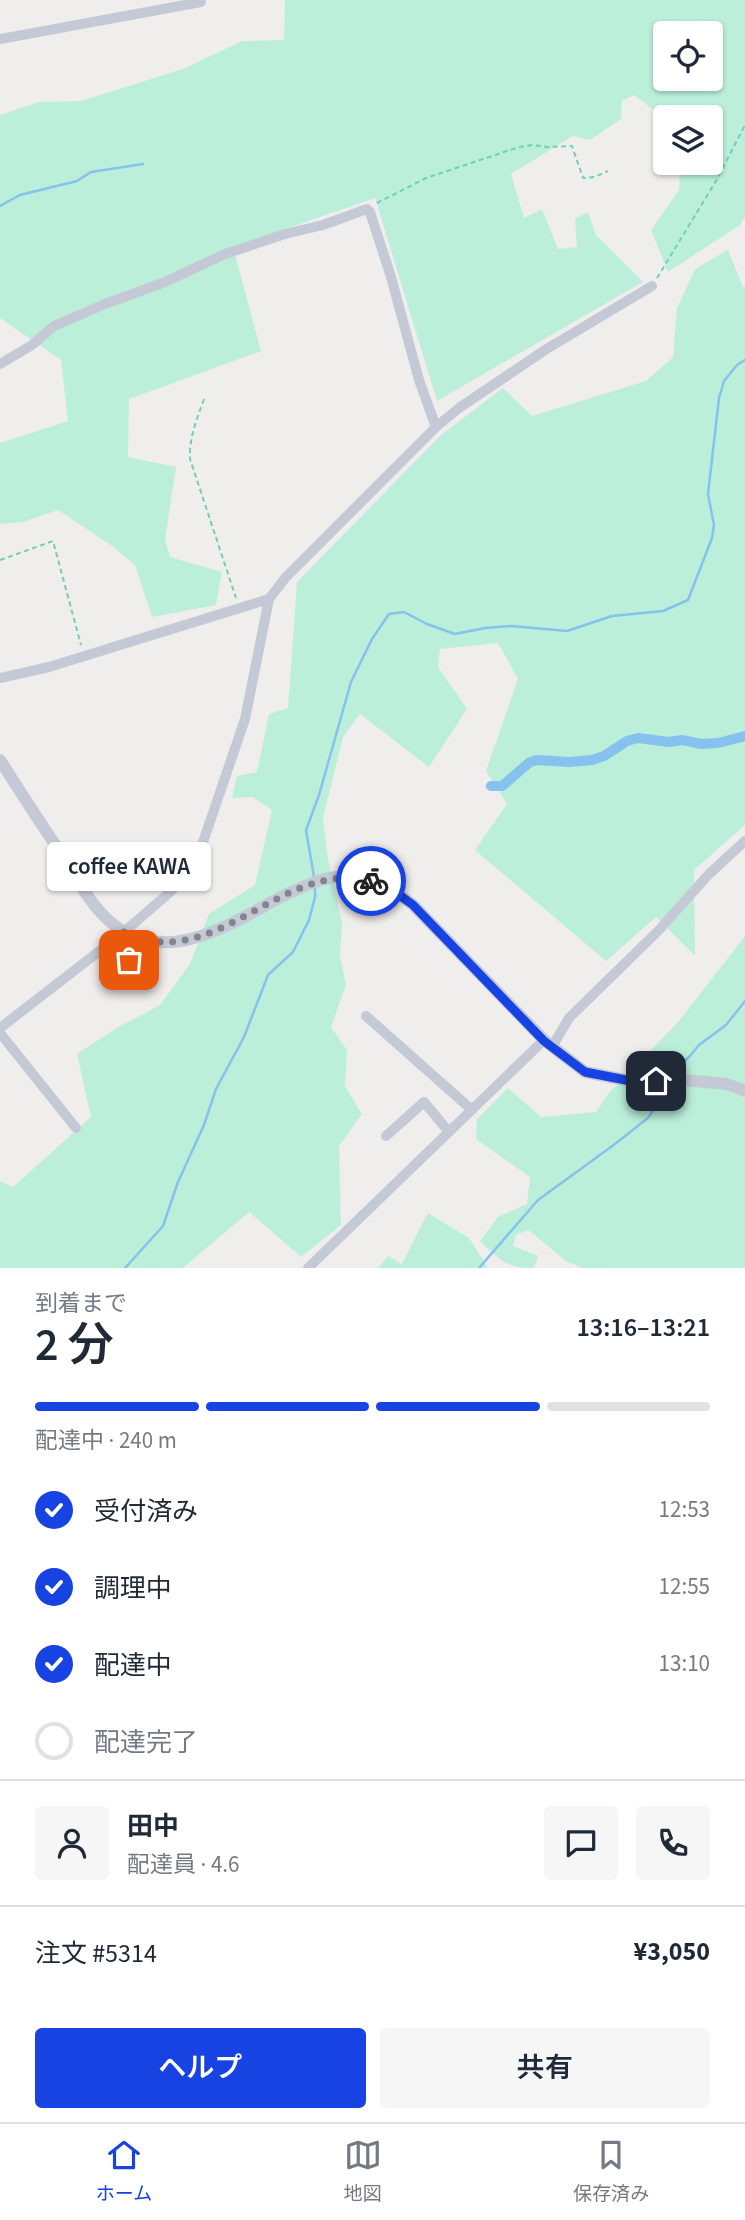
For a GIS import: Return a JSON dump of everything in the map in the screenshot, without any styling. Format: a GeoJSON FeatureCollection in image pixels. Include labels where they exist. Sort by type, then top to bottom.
{"type":"FeatureCollection","features":[{"type":"Feature","properties":{"kind":"street"},"geometry":{"type":"LineString","coordinates":[[0,39],[201,2]]}},
{"type":"Feature","properties":{"kind":"street"},"geometry":{"type":"LineString","coordinates":[[0,364],[32,345],[54,326],[105,304],[165,282],[225,254],[285,234],[323,225],[366,209],[370,212],[391,277],[415,367],[436,427]]}},
{"type":"Feature","properties":{"kind":"street"},"geometry":{"type":"LineString","coordinates":[[0,1028],[119,935],[169,893],[190,871],[200,851],[245,719],[269,600],[286,577],[436,427],[459,408],[545,350],[652,286]]}},
{"type":"Feature","properties":{"kind":"street"},"geometry":{"type":"LineString","coordinates":[[0,678],[85,656],[269,600]]}},
{"type":"Feature","properties":{"kind":"street"},"geometry":{"type":"LineString","coordinates":[[0,760],[81,887],[119,935],[156,942],[188,941],[225,926],[304,886],[335,877],[369,880],[401,895],[435,926],[548,1044],[585,1072],[641,1083],[672,1079],[727,1084],[745,1091]]}},
{"type":"Feature","properties":{"kind":"street"},"geometry":{"type":"LineString","coordinates":[[308,1268],[472,1110],[548,1044],[569,1018],[658,932],[709,874],[745,841]]}},
{"type":"Feature","properties":{"kind":"street"},"geometry":{"type":"LineString","coordinates":[[366,1016],[472,1110]]}},
{"type":"Feature","properties":{"kind":"street"},"geometry":{"type":"LineString","coordinates":[[0,1033],[76,1128]]}},
{"type":"Feature","properties":{"kind":"street"},"geometry":{"type":"LineString","coordinates":[[386,1136],[424,1102],[449,1132]]}},
{"type":"Feature","properties":{"kind":"lane"},"geometry":{"type":"LineString","coordinates":[[119,935],[144,980]]}},
{"type":"Feature","properties":{"kind":"path"},"geometry":{"type":"LineString","coordinates":[[652,286],[716,181],[745,125]]}},
{"type":"Feature","properties":{"kind":"path"},"geometry":{"type":"LineString","coordinates":[[366,209],[426,178],[519,147],[572,146],[583,178],[608,171]]}},
{"type":"Feature","properties":{"kind":"path"},"geometry":{"type":"LineString","coordinates":[[204,398],[192,430],[190,460],[238,609]]}},
{"type":"Feature","properties":{"kind":"path"},"geometry":{"type":"LineString","coordinates":[[0,560],[53,541],[85,656]]}},
{"type":"Feature","properties":{"kind":"green space"},"geometry":{"type":"Polygon","coordinates":[[[285,0],[745,0],[745,217],[740,225],[668,272],[651,230],[679,190],[680,175],[723,175],[723,105],[653,105],[653,109],[634,95],[622,101],[621,119],[590,140],[573,136],[511,174],[524,218],[542,209],[558,249],[577,247],[575,219],[588,212],[596,235],[643,282],[437,401],[375,198],[233,247],[261,351],[129,399],[128,457],[176,467],[165,540],[170,557],[222,572],[216,605],[152,617],[135,565],[58,510],[23,522],[0,524],[0,443],[68,421],[61,360],[0,318],[0,115],[39,102],[81,101],[183,69],[242,41],[284,40],[285,0]]]}},
{"type":"Feature","properties":{"kind":"green space"},"geometry":{"type":"Polygon","coordinates":[[[728,250],[743,287],[745,286],[745,825],[694,870],[695,956],[656,917],[606,961],[475,850],[507,804],[486,771],[518,679],[498,643],[440,649],[438,667],[467,709],[429,767],[360,714],[343,737],[323,818],[328,859],[342,923],[340,956],[346,985],[331,1027],[347,1050],[345,1086],[362,1114],[339,1146],[341,1225],[301,1257],[249,1212],[183,1268],[0,1268],[0,1181],[13,1187],[91,1117],[77,1054],[115,1029],[160,1005],[190,964],[209,914],[255,885],[272,810],[253,797],[232,798],[237,776],[257,772],[269,714],[288,708],[297,582],[441,435],[503,388],[532,416],[646,381],[673,357],[677,308],[695,269],[728,250]]]}},
{"type":"Feature","properties":{"kind":"green space"},"geometry":{"type":"Polygon","coordinates":[[[745,936],[745,1268],[583,1268],[566,1261],[528,1230],[516,1235],[513,1246],[538,1256],[534,1268],[517,1266],[498,1258],[480,1241],[498,1217],[527,1204],[530,1177],[476,1139],[477,1119],[508,1088],[541,1117],[596,1112],[609,1093],[679,1021],[745,936]]]}},
{"type":"Feature","properties":{"kind":"green space"},"geometry":{"type":"Polygon","coordinates":[[[428,1213],[469,1238],[488,1268],[378,1268],[388,1256],[402,1264],[428,1213]]]}},
{"type":"Feature","properties":{"kind":"building"},"geometry":{"type":"Polygon","coordinates":[[[115,950],[123,960],[116,968],[106,959],[115,950]]]}},
{"type":"Feature","properties":{"kind":"waterway"},"geometry":{"type":"LineString","coordinates":[[0,206],[20,195],[77,181],[91,172],[143,164]]}},
{"type":"Feature","properties":{"kind":"waterway"},"geometry":{"type":"LineString","coordinates":[[314,877],[306,830],[319,795],[351,682],[372,639],[389,614],[404,612],[455,634],[511,626],[567,631],[612,616],[663,611],[688,600],[712,538],[714,525],[708,494],[719,398],[724,381],[737,365],[745,360]]}},
{"type":"Feature","properties":{"kind":"waterway"},"geometry":{"type":"LineString","coordinates":[[491,786],[502,786],[530,762],[592,760],[638,738],[669,742],[682,740],[701,744],[745,736]]}},
{"type":"Feature","properties":{"kind":"waterway"},"geometry":{"type":"LineString","coordinates":[[125,1268],[163,1226],[216,1089],[244,1037],[268,975],[293,952],[309,920],[315,887]]}},
{"type":"Feature","properties":{"kind":"waterway"},"geometry":{"type":"LineString","coordinates":[[672,1075],[699,1045],[726,1025],[745,1001]]}},
{"type":"Feature","properties":{"kind":"waterway"},"geometry":{"type":"LineString","coordinates":[[479,1268],[538,1200],[649,1117],[668,1084]]}},
{"type":"Feature","properties":{"kind":"way so far"},"geometry":{"type":"LineString","coordinates":[[129,960],[114,939],[124,932],[156,942],[188,941],[319,881],[335,877],[356,877],[371,881]]}},
{"type":"Feature","properties":{"kind":"place","name":"coffee KAWA"},"geometry":{"type":"Point","coordinates":[129,960]}},
{"type":"Feature","properties":{"kind":"route"},"geometry":{"type":"LineString","coordinates":[[371,881],[390,888],[413,905],[544,1041],[585,1072],[641,1083],[656,1081]]}}]}
